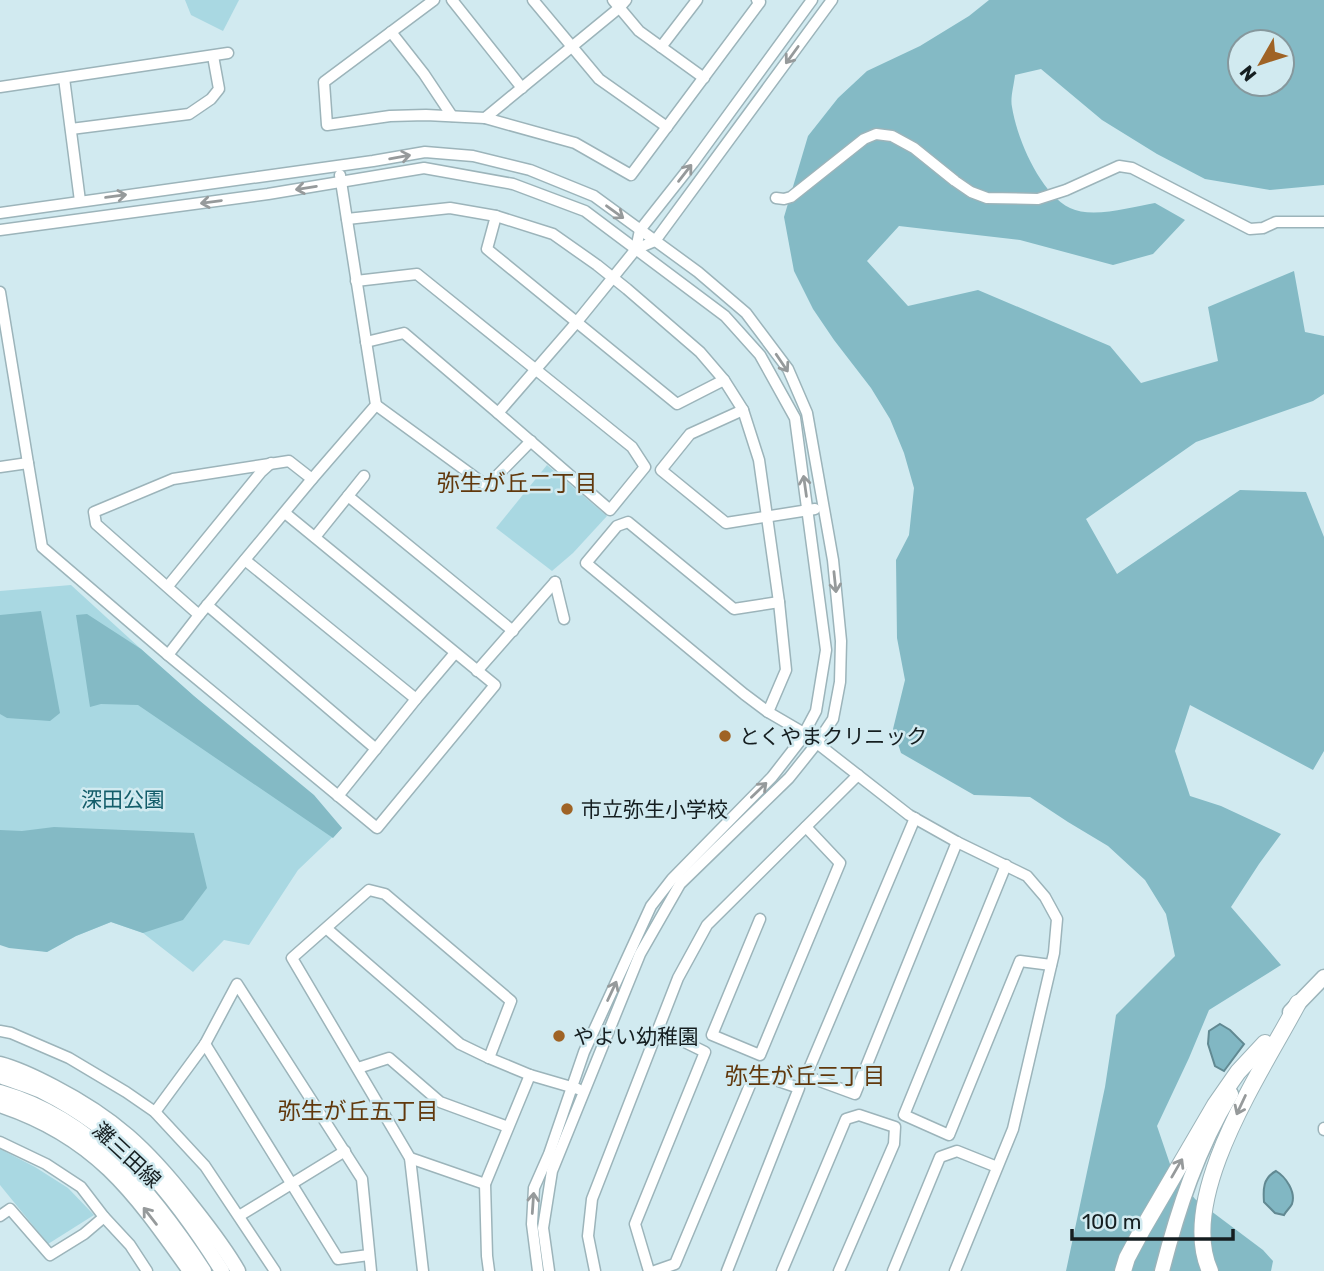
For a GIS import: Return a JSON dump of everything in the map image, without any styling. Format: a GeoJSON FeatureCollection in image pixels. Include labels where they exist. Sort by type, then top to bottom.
{"type":"FeatureCollection","features":[{"type":"Feature","properties":{"kind":"highway"},"geometry":{"type":"LineString","coordinates":[[1210,1271],[1202,1235],[1212,1179],[1243,1101],[1298,1003]]}},
{"type":"Feature","properties":{"kind":"highway"},"geometry":{"type":"LineString","coordinates":[[1123,1271],[1142,1230],[1214,1105],[1238,1072],[1265,1043]]}},
{"type":"Feature","properties":{"kind":"main road"},"geometry":{"type":"LineString","coordinates":[[1162,1271],[1181,1203],[1222,1109],[1265,1043],[1324,977]]}},
{"type":"Feature","properties":{"kind":"main road"},"geometry":{"type":"LineString","coordinates":[[0,1064],[15,1068],[79,1100],[137,1142],[217,1237],[238,1271]]}},
{"type":"Feature","properties":{"kind":"main road","name":"灘三田線"},"geometry":{"type":"LineString","coordinates":[[0,1076],[38,1090],[77,1111],[131,1152],[159,1182],[222,1271]]}},
{"type":"Feature","properties":{"kind":"main road","name":"灘三田線"},"geometry":{"type":"LineString","coordinates":[[0,1092],[50,1112],[89,1136],[115,1159],[146,1190],[178,1232],[201,1271]]}},
{"type":"Feature","properties":{"kind":"main road"},"geometry":{"type":"LineString","coordinates":[[0,1105],[29,1115],[58,1130],[105,1164],[149,1215],[190,1271]]}},
{"type":"Feature","properties":{"kind":"main road"},"geometry":{"type":"LineString","coordinates":[[204,1242],[228,1271]]}},
{"type":"Feature","properties":{"kind":"street"},"geometry":{"type":"LineString","coordinates":[[434,0],[324,82],[327,125],[390,116],[485,118],[575,143],[631,175],[760,2],[757,0]]}},
{"type":"Feature","properties":{"kind":"street"},"geometry":{"type":"LineString","coordinates":[[452,0],[522,88]]}},
{"type":"Feature","properties":{"kind":"street"},"geometry":{"type":"LineString","coordinates":[[533,0],[599,79],[667,127]]}},
{"type":"Feature","properties":{"kind":"street"},"geometry":{"type":"LineString","coordinates":[[661,47],[697,0]]}},
{"type":"Feature","properties":{"kind":"street"},"geometry":{"type":"LineString","coordinates":[[636,250],[640,230],[812,0]]}},
{"type":"Feature","properties":{"kind":"street"},"geometry":{"type":"LineString","coordinates":[[498,413],[636,250],[655,241],[832,0]]}},
{"type":"Feature","properties":{"kind":"street"},"geometry":{"type":"LineString","coordinates":[[485,118],[572,48],[619,3],[639,31],[704,78]]}},
{"type":"Feature","properties":{"kind":"street"},"geometry":{"type":"LineString","coordinates":[[391,32],[452,116]]}},
{"type":"Feature","properties":{"kind":"street"},"geometry":{"type":"LineString","coordinates":[[0,87],[228,53]]}},
{"type":"Feature","properties":{"kind":"street"},"geometry":{"type":"LineString","coordinates":[[71,129],[188,114],[211,99],[219,89],[214,55]]}},
{"type":"Feature","properties":{"kind":"street"},"geometry":{"type":"LineString","coordinates":[[64,78],[80,201]]}},
{"type":"Feature","properties":{"kind":"street"},"geometry":{"type":"LineString","coordinates":[[776,198],[791,197],[864,139],[876,134],[892,136],[914,148],[955,181],[987,198],[1038,199],[1066,190],[1119,166],[1132,168],[1157,180],[1250,229],[1263,228],[1276,222],[1324,222]]}},
{"type":"Feature","properties":{"kind":"street"},"geometry":{"type":"LineString","coordinates":[[0,213],[425,152],[473,156],[530,170],[594,196],[698,272],[746,313],[788,369],[807,413],[833,559],[841,641],[840,682],[832,719],[789,778],[680,884],[640,954],[552,1171],[543,1228],[549,1271]]}},
{"type":"Feature","properties":{"kind":"street"},"geometry":{"type":"LineString","coordinates":[[336,166],[337,182],[347,219],[376,405],[487,486],[531,441]]}},
{"type":"Feature","properties":{"kind":"street"},"geometry":{"type":"LineString","coordinates":[[0,230],[279,192],[424,168],[513,184],[585,211],[725,316],[760,355],[795,418],[826,650],[816,710],[800,741],[772,777],[672,879],[652,906],[584,1052],[549,1154],[534,1188],[532,1224],[538,1271]]}},
{"type":"Feature","properties":{"kind":"street"},"geometry":{"type":"LineString","coordinates":[[347,219],[450,208],[496,216],[553,234],[627,289],[699,352],[724,380],[743,410],[759,460],[779,602],[786,670],[768,712]]}},
{"type":"Feature","properties":{"kind":"street"},"geometry":{"type":"LineString","coordinates":[[496,216],[487,248],[677,404],[724,380]]}},
{"type":"Feature","properties":{"kind":"street"},"geometry":{"type":"LineString","coordinates":[[356,281],[417,274],[632,447],[645,467],[610,510],[404,333],[366,342]]}},
{"type":"Feature","properties":{"kind":"street"},"geometry":{"type":"LineString","coordinates":[[0,292],[42,547],[377,828],[495,685],[285,513]]}},
{"type":"Feature","properties":{"kind":"street"},"geometry":{"type":"LineString","coordinates":[[169,655],[207,605],[376,405]]}},
{"type":"Feature","properties":{"kind":"street"},"geometry":{"type":"LineString","coordinates":[[743,410],[690,434],[661,470],[726,523],[824,507]]}},
{"type":"Feature","properties":{"kind":"street"},"geometry":{"type":"LineString","coordinates":[[200,615],[96,524],[94,512],[173,479],[271,463],[289,461],[312,479]]}},
{"type":"Feature","properties":{"kind":"street"},"geometry":{"type":"LineString","coordinates":[[0,467],[27,463]]}},
{"type":"Feature","properties":{"kind":"street"},"geometry":{"type":"LineString","coordinates":[[168,586],[271,463]]}},
{"type":"Feature","properties":{"kind":"street"},"geometry":{"type":"LineString","coordinates":[[315,537],[364,476]]}},
{"type":"Feature","properties":{"kind":"street"},"geometry":{"type":"LineString","coordinates":[[348,496],[513,631]]}},
{"type":"Feature","properties":{"kind":"street"},"geometry":{"type":"LineString","coordinates":[[779,602],[734,609],[628,522],[617,526],[586,563],[744,694],[804,733],[915,818],[1027,876],[1045,897],[1057,919],[1051,965],[1013,1129],[954,1271]]}},
{"type":"Feature","properties":{"kind":"street"},"geometry":{"type":"LineString","coordinates":[[246,560],[416,699]]}},
{"type":"Feature","properties":{"kind":"street"},"geometry":{"type":"LineString","coordinates":[[477,671],[555,582],[564,619]]}},
{"type":"Feature","properties":{"kind":"street"},"geometry":{"type":"LineString","coordinates":[[207,605],[376,749]]}},
{"type":"Feature","properties":{"kind":"street"},"geometry":{"type":"LineString","coordinates":[[338,796],[455,653]]}},
{"type":"Feature","properties":{"kind":"street"},"geometry":{"type":"LineString","coordinates":[[595,1271],[588,1236],[592,1199],[678,978],[707,925],[858,775]]}},
{"type":"Feature","properties":{"kind":"street"},"geometry":{"type":"LineString","coordinates":[[915,818],[806,1076],[855,1094],[957,842]]}},
{"type":"Feature","properties":{"kind":"street"},"geometry":{"type":"LineString","coordinates":[[760,919],[712,1035],[760,1055],[840,863],[806,827]]}},
{"type":"Feature","properties":{"kind":"street"},"geometry":{"type":"LineString","coordinates":[[1006,865],[904,1115],[949,1135],[1020,961],[1051,965]]}},
{"type":"Feature","properties":{"kind":"street"},"geometry":{"type":"LineString","coordinates":[[423,1271],[410,1158],[292,958],[369,890],[385,894],[511,1001],[489,1058]]}},
{"type":"Feature","properties":{"kind":"street"},"geometry":{"type":"LineString","coordinates":[[326,928],[460,1044],[530,1075],[584,1091]]}},
{"type":"Feature","properties":{"kind":"street"},"geometry":{"type":"LineString","coordinates":[[155,1112],[205,1044],[237,984],[362,1179],[371,1271]]}},
{"type":"Feature","properties":{"kind":"street"},"geometry":{"type":"LineString","coordinates":[[649,1271],[635,1224],[705,1052],[658,1029]]}},
{"type":"Feature","properties":{"kind":"street"},"geometry":{"type":"LineString","coordinates":[[0,1031],[11,1033],[69,1058],[155,1112],[205,1166],[275,1271]]}},
{"type":"Feature","properties":{"kind":"street"},"geometry":{"type":"LineString","coordinates":[[205,1044],[338,1259],[369,1255]]}},
{"type":"Feature","properties":{"kind":"street"},"geometry":{"type":"LineString","coordinates":[[358,1068],[389,1058],[440,1102],[508,1127]]}},
{"type":"Feature","properties":{"kind":"street"},"geometry":{"type":"LineString","coordinates":[[655,1271],[675,1264],[755,1073],[799,1088],[727,1271]]}},
{"type":"Feature","properties":{"kind":"street"},"geometry":{"type":"LineString","coordinates":[[489,1271],[486,1256],[485,1184],[530,1075]]}},
{"type":"Feature","properties":{"kind":"street"},"geometry":{"type":"LineString","coordinates":[[782,1271],[846,1119],[859,1115],[895,1127],[894,1144],[839,1271]]}},
{"type":"Feature","properties":{"kind":"street"},"geometry":{"type":"LineString","coordinates":[[0,1142],[46,1164],[81,1187],[130,1245],[147,1271]]}},
{"type":"Feature","properties":{"kind":"street"},"geometry":{"type":"LineString","coordinates":[[239,1216],[345,1151]]}},
{"type":"Feature","properties":{"kind":"street"},"geometry":{"type":"LineString","coordinates":[[893,1271],[940,1157],[957,1152],[997,1167]]}},
{"type":"Feature","properties":{"kind":"street"},"geometry":{"type":"LineString","coordinates":[[410,1158],[485,1184]]}},
{"type":"Feature","properties":{"kind":"street"},"geometry":{"type":"LineString","coordinates":[[0,1216],[10,1209],[50,1255],[84,1234],[104,1217]]}},
{"type":"Feature","properties":{"kind":"green space"},"geometry":{"type":"Polygon","coordinates":[[[185,0],[239,0],[223,31],[191,15],[185,0]]]}},
{"type":"Feature","properties":{"kind":"green space"},"geometry":{"type":"Polygon","coordinates":[[[547,465],[607,516],[573,553],[552,571],[496,528],[547,465]]]}},
{"type":"Feature","properties":{"kind":"green space","name":"深田公園"},"geometry":{"type":"Polygon","coordinates":[[[71,585],[342,828],[298,870],[249,945],[224,940],[193,972],[143,933],[111,922],[76,936],[47,952],[0,942],[0,591],[71,585]]]}},
{"type":"Feature","properties":{"kind":"green space"},"geometry":{"type":"Polygon","coordinates":[[[0,1149],[68,1188],[94,1215],[48,1244],[0,1185],[0,1149]]]}},
{"type":"Feature","properties":{"kind":"shaded area"},"geometry":{"type":"Polygon","coordinates":[[[989,0],[1324,0],[1324,185],[1270,190],[1205,179],[1157,154],[1102,120],[1041,69],[1015,75],[1012,103],[1019,134],[1032,164],[1059,201],[1070,208],[1089,212],[1112,211],[1155,203],[1185,220],[1153,254],[1113,265],[1020,240],[899,226],[867,261],[908,306],[978,290],[1110,346],[1141,383],[1218,361],[1208,307],[1294,271],[1305,332],[1324,336],[1324,394],[1313,401],[1196,442],[1086,519],[1117,574],[1240,490],[1306,492],[1324,537],[1324,751],[1313,770],[1190,705],[1175,751],[1190,796],[1221,806],[1281,834],[1231,907],[1281,965],[1209,1010],[1157,1126],[1171,1167],[1195,1199],[1263,1250],[1273,1261],[1271,1271],[1066,1271],[1105,1087],[1116,1015],[1175,956],[1166,914],[1145,880],[1108,846],[1030,797],[974,795],[901,753],[893,729],[905,680],[897,638],[896,560],[909,535],[914,488],[890,419],[871,388],[813,309],[794,271],[784,217],[808,136],[838,98],[867,71],[920,46],[969,16],[989,0]]]}},
{"type":"Feature","properties":{"kind":"shaded area"},"geometry":{"type":"Polygon","coordinates":[[[41,611],[60,713],[50,721],[7,718],[0,714],[0,615],[41,611]]]}},
{"type":"Feature","properties":{"kind":"shaded area"},"geometry":{"type":"Polygon","coordinates":[[[87,614],[141,649],[314,795],[342,828],[333,838],[138,705],[101,704],[90,707],[76,615],[87,614]]]}},
{"type":"Feature","properties":{"kind":"shaded area"},"geometry":{"type":"Polygon","coordinates":[[[54,827],[194,833],[207,888],[183,920],[143,933],[111,922],[76,936],[47,952],[0,945],[0,830],[22,831],[54,827]]]}},
{"type":"Feature","properties":{"kind":"shaded area"},"geometry":{"type":"Polygon","coordinates":[[[1220,1024],[1244,1044],[1224,1071],[1215,1066],[1208,1044],[1209,1031],[1220,1024]]]}},
{"type":"Feature","properties":{"kind":"shaded area"},"geometry":{"type":"Polygon","coordinates":[[[1276,1171],[1287,1181],[1293,1195],[1292,1204],[1284,1215],[1275,1213],[1264,1202],[1265,1184],[1268,1177],[1276,1171]]]}},
{"type":"Feature","properties":{"kind":"place","name":"とくやまクリニック"},"geometry":{"type":"Point","coordinates":[725,736]}},
{"type":"Feature","properties":{"kind":"place","name":"市立弥生小学校"},"geometry":{"type":"Point","coordinates":[567,809]}},
{"type":"Feature","properties":{"kind":"place","name":"やよい幼稚園"},"geometry":{"type":"Point","coordinates":[559,1036]}},
{"type":"Feature","properties":{"kind":"district","name":"弥生が丘二丁目"},"geometry":{"type":"Point","coordinates":[517,483]}},
{"type":"Feature","properties":{"kind":"district","name":"弥生が丘三丁目"},"geometry":{"type":"Point","coordinates":[805,1076]}},
{"type":"Feature","properties":{"kind":"district","name":"弥生が丘五丁目"},"geometry":{"type":"Point","coordinates":[358,1111]}}]}
